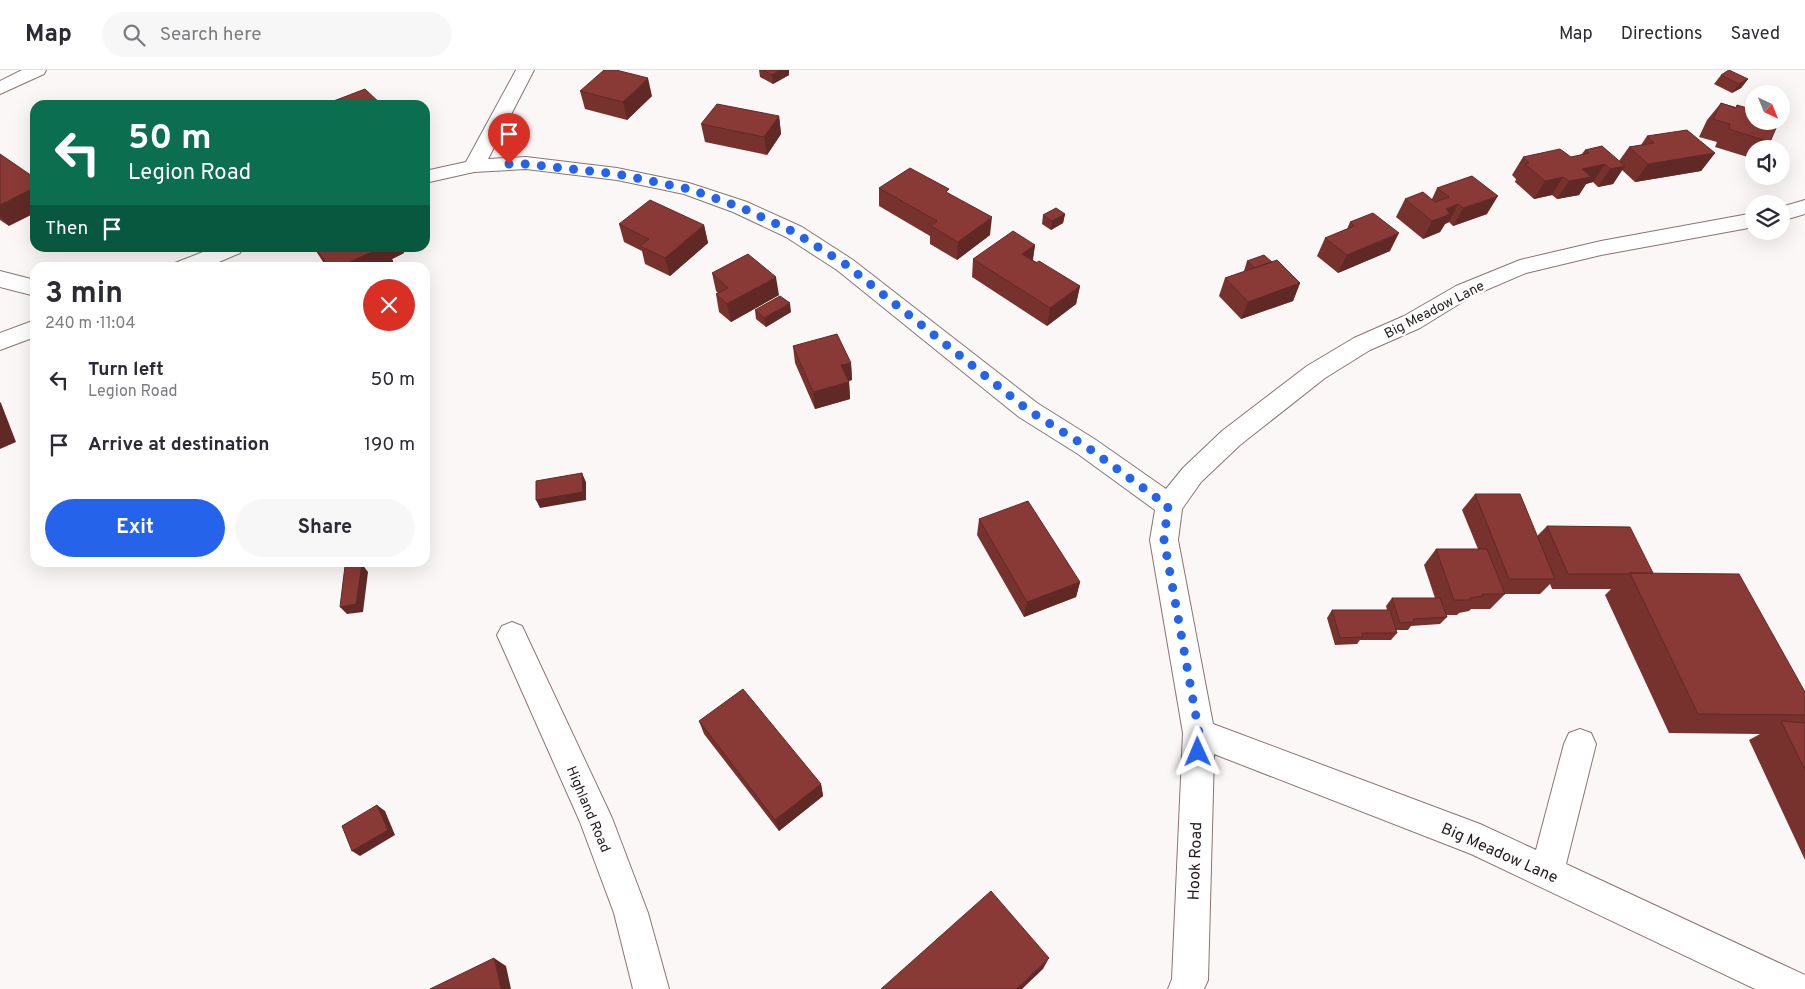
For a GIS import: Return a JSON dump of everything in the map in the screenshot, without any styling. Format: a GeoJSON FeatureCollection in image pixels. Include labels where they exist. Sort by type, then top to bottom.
{"type":"FeatureCollection","features":[{"type":"Feature","properties":{"kind":"street"},"geometry":{"type":"LineString","coordinates":[[0,88],[37,70]]}},
{"type":"Feature","properties":{"kind":"street"},"geometry":{"type":"LineString","coordinates":[[474,166],[525,70]]}},
{"type":"Feature","properties":{"kind":"street"},"geometry":{"type":"LineString","coordinates":[[430,176],[474,166],[526,164],[626,176],[689,189],[740,207],[794,232],[845,264],[1028,410],[1087,447],[1168,506]]}},
{"type":"Feature","properties":{"kind":"street"},"geometry":{"type":"LineString","coordinates":[[1790,211],[1805,207]]}},
{"type":"Feature","properties":{"kind":"street","name":"Big Meadow Lane"},"geometry":{"type":"LineString","coordinates":[[1168,506],[1192,475],[1231,438],[1316,372],[1362,344],[1412,322],[1464,291],[1520,267],[1601,248],[1745,222]]}},
{"type":"Feature","properties":{"kind":"street"},"geometry":{"type":"LineString","coordinates":[[198,262],[222,252]]}},
{"type":"Feature","properties":{"kind":"street"},"geometry":{"type":"LineString","coordinates":[[0,279],[30,287]]}},
{"type":"Feature","properties":{"kind":"street"},"geometry":{"type":"LineString","coordinates":[[0,342],[30,330]]}},
{"type":"Feature","properties":{"kind":"street","name":"Hook Road"},"geometry":{"type":"LineString","coordinates":[[1168,506],[1164,540],[1199,733],[1190,980],[1186,989]]}},
{"type":"Feature","properties":{"kind":"street","name":"Highland Road"},"geometry":{"type":"LineString","coordinates":[[512,635],[595,818],[631,913],[651,989]]}},
{"type":"Feature","properties":{"kind":"street","name":"Big Meadow Lane"},"geometry":{"type":"LineString","coordinates":[[1199,733],[1480,840],[1795,989]]}},
{"type":"Feature","properties":{"kind":"street"},"geometry":{"type":"LineString","coordinates":[[1547,872],[1580,744]]}},
{"type":"Feature","properties":{"kind":"building"},"geometry":{"type":"Polygon","coordinates":[[[604,70],[616,70],[648,78],[623,102],[580,91],[604,70]]]}},
{"type":"Feature","properties":{"kind":"building"},"geometry":{"type":"Polygon","coordinates":[[[763,70],[780,70],[772,75],[763,70]]]}},
{"type":"Feature","properties":{"kind":"building"},"geometry":{"type":"Polygon","coordinates":[[[1729,70],[1748,79],[1739,84],[1721,75],[1729,70]]]}},
{"type":"Feature","properties":{"kind":"building"},"geometry":{"type":"Polygon","coordinates":[[[365,89],[377,100],[336,100],[365,89]]]}},
{"type":"Feature","properties":{"kind":"building"},"geometry":{"type":"Polygon","coordinates":[[[1721,103],[1736,108],[1737,105],[1745,107],[1745,130],[1775,130],[1771,140],[1764,140],[1729,129],[1730,124],[1713,119],[1721,103]]]}},
{"type":"Feature","properties":{"kind":"building"},"geometry":{"type":"Polygon","coordinates":[[[717,104],[779,116],[764,137],[701,124],[717,104]]]}},
{"type":"Feature","properties":{"kind":"building"},"geometry":{"type":"Polygon","coordinates":[[[1687,130],[1715,153],[1648,164],[1629,147],[1654,143],[1647,136],[1687,130]]]}},
{"type":"Feature","properties":{"kind":"building"},"geometry":{"type":"Polygon","coordinates":[[[1602,146],[1625,166],[1610,169],[1605,164],[1582,169],[1591,177],[1569,181],[1563,177],[1545,181],[1525,164],[1529,163],[1523,157],[1560,149],[1571,157],[1589,153],[1585,150],[1602,146]]]}},
{"type":"Feature","properties":{"kind":"building"},"geometry":{"type":"Polygon","coordinates":[[[0,154],[30,175],[30,190],[0,205],[0,154]]]}},
{"type":"Feature","properties":{"kind":"building"},"geometry":{"type":"Polygon","coordinates":[[[910,168],[949,189],[946,192],[992,217],[958,242],[931,226],[937,221],[879,188],[910,168]]]}},
{"type":"Feature","properties":{"kind":"building"},"geometry":{"type":"Polygon","coordinates":[[[1472,176],[1498,196],[1463,208],[1458,204],[1446,209],[1450,214],[1432,221],[1405,199],[1423,192],[1435,202],[1449,197],[1437,188],[1472,176]]]}},
{"type":"Feature","properties":{"kind":"building"},"geometry":{"type":"Polygon","coordinates":[[[650,200],[704,225],[665,258],[640,246],[649,239],[619,224],[650,200]]]}},
{"type":"Feature","properties":{"kind":"building"},"geometry":{"type":"Polygon","coordinates":[[[1056,208],[1065,214],[1052,221],[1043,215],[1056,208]]]}},
{"type":"Feature","properties":{"kind":"building"},"geometry":{"type":"Polygon","coordinates":[[[1373,213],[1399,233],[1347,255],[1325,238],[1354,226],[1350,222],[1373,213]]]}},
{"type":"Feature","properties":{"kind":"building"},"geometry":{"type":"Polygon","coordinates":[[[1013,231],[1035,245],[1022,254],[1036,263],[1039,261],[1080,286],[1050,308],[973,259],[1013,231]]]}},
{"type":"Feature","properties":{"kind":"building"},"geometry":{"type":"Polygon","coordinates":[[[318,252],[372,252],[350,262],[326,262],[318,252]]]}},
{"type":"Feature","properties":{"kind":"building"},"geometry":{"type":"Polygon","coordinates":[[[748,254],[776,277],[727,304],[716,294],[728,288],[712,273],[748,254]]]}},
{"type":"Feature","properties":{"kind":"building"},"geometry":{"type":"Polygon","coordinates":[[[1264,255],[1272,262],[1255,268],[1247,261],[1264,255]]]}},
{"type":"Feature","properties":{"kind":"building"},"geometry":{"type":"Polygon","coordinates":[[[1277,260],[1300,283],[1248,302],[1225,278],[1277,260]]]}},
{"type":"Feature","properties":{"kind":"building"},"geometry":{"type":"Polygon","coordinates":[[[780,296],[790,303],[764,318],[755,310],[780,296]]]}},
{"type":"Feature","properties":{"kind":"building"},"geometry":{"type":"Polygon","coordinates":[[[837,334],[851,363],[841,365],[849,382],[813,392],[793,346],[837,334]]]}},
{"type":"Feature","properties":{"kind":"building"},"geometry":{"type":"Polygon","coordinates":[[[582,473],[583,492],[536,500],[536,481],[582,473]]]}},
{"type":"Feature","properties":{"kind":"building"},"geometry":{"type":"Polygon","coordinates":[[[1475,494],[1520,494],[1555,579],[1509,579],[1475,494]]]}},
{"type":"Feature","properties":{"kind":"building"},"geometry":{"type":"Polygon","coordinates":[[[1028,501],[1080,582],[1027,602],[979,519],[1028,501]]]}},
{"type":"Feature","properties":{"kind":"building"},"geometry":{"type":"Polygon","coordinates":[[[1547,526],[1630,527],[1653,573],[1568,574],[1547,526]]]}},
{"type":"Feature","properties":{"kind":"building"},"geometry":{"type":"Polygon","coordinates":[[[1436,549],[1487,549],[1505,594],[1482,594],[1483,596],[1470,598],[1471,600],[1454,600],[1436,549]]]}},
{"type":"Feature","properties":{"kind":"building"},"geometry":{"type":"Polygon","coordinates":[[[345,567],[362,567],[356,604],[340,607],[345,567]]]}},
{"type":"Feature","properties":{"kind":"building"},"geometry":{"type":"Polygon","coordinates":[[[1630,573],[1739,574],[1805,692],[1805,715],[1698,714],[1630,573]]]}},
{"type":"Feature","properties":{"kind":"building"},"geometry":{"type":"Polygon","coordinates":[[[1392,598],[1440,598],[1447,617],[1413,619],[1414,622],[1400,623],[1392,598]]]}},
{"type":"Feature","properties":{"kind":"building"},"geometry":{"type":"Polygon","coordinates":[[[1332,610],[1390,610],[1397,633],[1362,633],[1363,637],[1340,638],[1332,610]]]}},
{"type":"Feature","properties":{"kind":"building"},"geometry":{"type":"Polygon","coordinates":[[[743,689],[821,784],[775,820],[699,721],[743,689]]]}},
{"type":"Feature","properties":{"kind":"building"},"geometry":{"type":"Polygon","coordinates":[[[1781,721],[1805,723],[1805,770],[1781,721]]]}},
{"type":"Feature","properties":{"kind":"building"},"geometry":{"type":"Polygon","coordinates":[[[377,805],[388,830],[352,851],[342,826],[377,805]]]}},
{"type":"Feature","properties":{"kind":"building"},"geometry":{"type":"Polygon","coordinates":[[[991,891],[1049,958],[1016,989],[881,989],[991,891]]]}},
{"type":"Feature","properties":{"kind":"building"},"geometry":{"type":"Polygon","coordinates":[[[494,958],[501,989],[430,989],[494,958]]]}},
{"type":"Feature","properties":{"kind":"route"},"geometry":{"type":"LineString","coordinates":[[509,164],[526,164],[617,174],[689,189],[740,207],[794,232],[845,264],[1028,410],[1087,447],[1168,506],[1164,540],[1199,733],[1198,752]]}}]}
